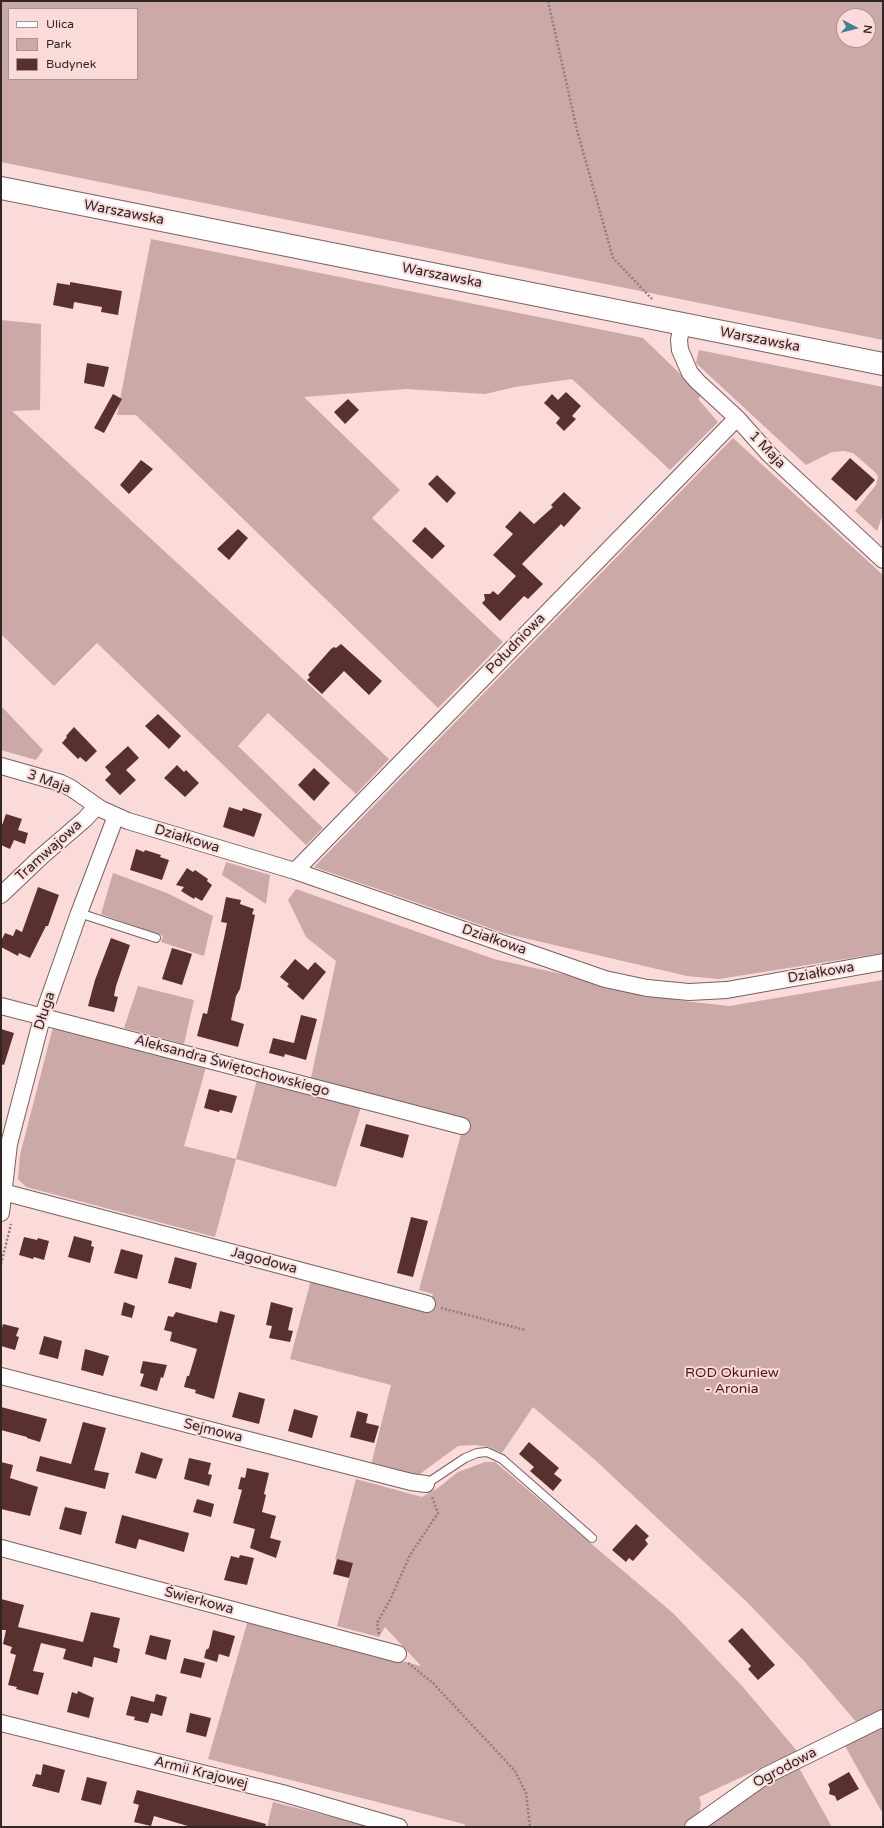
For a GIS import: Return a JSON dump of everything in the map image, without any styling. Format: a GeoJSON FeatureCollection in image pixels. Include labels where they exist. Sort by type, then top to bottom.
{"type":"FeatureCollection","features":[{"type":"Feature","properties":{"kind":"main road","name":"Warszawska"},"geometry":{"type":"LineString","coordinates":[[1,188],[883,364]]}},
{"type":"Feature","properties":{"kind":"street","name":"1 Maja"},"geometry":{"type":"LineString","coordinates":[[682,324],[679,340],[680,350],[690,373],[736,418],[769,454],[883,560]]}},
{"type":"Feature","properties":{"kind":"street","name":"Południowa"},"geometry":{"type":"LineString","coordinates":[[295,871],[736,418]]}},
{"type":"Feature","properties":{"kind":"street","name":"3 Maja"},"geometry":{"type":"LineString","coordinates":[[1,766],[61,783],[71,788],[96,806],[116,816]]}},
{"type":"Feature","properties":{"kind":"street","name":"Tramwajowa"},"geometry":{"type":"LineString","coordinates":[[1,895],[42,856],[85,819],[96,806]]}},
{"type":"Feature","properties":{"kind":"street","name":"Działkowa"},"geometry":{"type":"LineString","coordinates":[[116,816],[295,871],[605,979],[647,988],[688,992],[727,990],[883,962]]}},
{"type":"Feature","properties":{"kind":"street","name":"Długa"},"geometry":{"type":"LineString","coordinates":[[6,1218],[3,1192],[9,1144],[42,1018],[79,913],[116,816]]}},
{"type":"Feature","properties":{"kind":"street","name":"Aleksandra Świętochowskiego"},"geometry":{"type":"LineString","coordinates":[[1,1006],[42,1018],[52,1019],[462,1126]]}},
{"type":"Feature","properties":{"kind":"street","name":"Jagodowa"},"geometry":{"type":"LineString","coordinates":[[3,1192],[427,1304]]}},
{"type":"Feature","properties":{"kind":"street","name":"Sejmowa"},"geometry":{"type":"LineString","coordinates":[[1,1376],[411,1482],[426,1484]]}},
{"type":"Feature","properties":{"kind":"street","name":"Świerkowa"},"geometry":{"type":"LineString","coordinates":[[1,1548],[398,1654]]}},
{"type":"Feature","properties":{"kind":"street","name":"Ogrodowa"},"geometry":{"type":"LineString","coordinates":[[693,1827],[765,1776],[883,1718]]}},
{"type":"Feature","properties":{"kind":"street","name":"Armii Krajowej"},"geometry":{"type":"LineString","coordinates":[[1,1723],[282,1793],[399,1827]]}},
{"type":"Feature","properties":{"kind":"lane"},"geometry":{"type":"LineString","coordinates":[[79,913],[156,938]]}},
{"type":"Feature","properties":{"kind":"lane"},"geometry":{"type":"LineString","coordinates":[[426,1484],[465,1458],[477,1453],[486,1452],[502,1460],[592,1538]]}},
{"type":"Feature","properties":{"kind":"path"},"geometry":{"type":"LineString","coordinates":[[548,1],[577,130],[613,258],[653,301]]}},
{"type":"Feature","properties":{"kind":"path"},"geometry":{"type":"LineString","coordinates":[[1,1264],[6,1218]]}},
{"type":"Feature","properties":{"kind":"path"},"geometry":{"type":"LineString","coordinates":[[427,1304],[525,1330]]}},
{"type":"Feature","properties":{"kind":"path"},"geometry":{"type":"LineString","coordinates":[[426,1484],[438,1513],[410,1555],[390,1600],[377,1623],[378,1633],[383,1640],[398,1654],[433,1683],[515,1771],[526,1793],[530,1827]]}},
{"type":"Feature","properties":{"kind":"green space"},"geometry":{"type":"Polygon","coordinates":[[[1,1],[883,1],[883,340],[1,162],[1,1]]]}},
{"type":"Feature","properties":{"kind":"green space"},"geometry":{"type":"Polygon","coordinates":[[[151,239],[643,338],[702,395],[698,399],[718,422],[670,470],[572,379],[515,387],[485,394],[406,389],[304,397],[400,490],[372,518],[503,642],[438,708],[136,415],[117,415],[151,239]]]}},
{"type":"Feature","properties":{"kind":"green space"},"geometry":{"type":"Polygon","coordinates":[[[1,320],[41,324],[40,410],[12,411],[389,759],[356,794],[268,713],[238,746],[323,828],[306,845],[97,643],[54,686],[1,634],[1,320]]]}},
{"type":"Feature","properties":{"kind":"green space"},"geometry":{"type":"Polygon","coordinates":[[[699,350],[883,387],[883,514],[877,531],[855,511],[876,485],[878,477],[876,473],[853,453],[844,451],[832,452],[806,465],[696,363],[699,350]]]}},
{"type":"Feature","properties":{"kind":"green space"},"geometry":{"type":"Polygon","coordinates":[[[733,438],[883,575],[883,953],[719,979],[687,976],[507,934],[314,867],[733,438]]]}},
{"type":"Feature","properties":{"kind":"green space"},"geometry":{"type":"Polygon","coordinates":[[[1,706],[43,750],[36,760],[1,750],[1,706]]]}},
{"type":"Feature","properties":{"kind":"green space"},"geometry":{"type":"Polygon","coordinates":[[[226,862],[270,875],[266,904],[222,875],[226,862]]]}},
{"type":"Feature","properties":{"kind":"green space"},"geometry":{"type":"Polygon","coordinates":[[[113,873],[167,893],[213,916],[204,956],[161,942],[163,936],[101,914],[113,873]]]}},
{"type":"Feature","properties":{"kind":"green space","name":"ROD Okuniew - Aronia"},"geometry":{"type":"Polygon","coordinates":[[[296,889],[494,959],[684,1001],[729,1006],[883,980],[883,1712],[858,1724],[804,1661],[746,1601],[594,1459],[533,1407],[502,1453],[489,1447],[475,1445],[458,1446],[417,1476],[371,1465],[391,1385],[290,1359],[311,1280],[427,1310],[433,1294],[419,1290],[461,1134],[467,1120],[311,1078],[336,961],[306,937],[288,900],[296,889]]]}},
{"type":"Feature","properties":{"kind":"green space"},"geometry":{"type":"Polygon","coordinates":[[[138,986],[194,1000],[184,1044],[124,1028],[138,986]]]}},
{"type":"Feature","properties":{"kind":"green space"},"geometry":{"type":"Polygon","coordinates":[[[53,1027],[206,1067],[184,1146],[236,1159],[215,1237],[26,1187],[18,1179],[20,1155],[53,1027]]]}},
{"type":"Feature","properties":{"kind":"green space"},"geometry":{"type":"Polygon","coordinates":[[[257,1080],[361,1107],[336,1187],[236,1159],[257,1080]]]}},
{"type":"Feature","properties":{"kind":"green space"},"geometry":{"type":"Polygon","coordinates":[[[485,1462],[495,1462],[674,1614],[743,1687],[797,1751],[699,1797],[701,1804],[699,1813],[684,1827],[466,1827],[464,1824],[208,1759],[248,1620],[421,1666],[385,1627],[379,1637],[337,1626],[353,1563],[335,1559],[356,1479],[422,1497],[438,1488],[458,1472],[485,1462]]]}},
{"type":"Feature","properties":{"kind":"green space"},"geometry":{"type":"Polygon","coordinates":[[[883,1726],[883,1814],[845,1746],[883,1726]]]}},
{"type":"Feature","properties":{"kind":"green space"},"geometry":{"type":"Polygon","coordinates":[[[798,1766],[832,1827],[706,1827],[744,1797],[798,1766]]]}},
{"type":"Feature","properties":{"kind":"green space"},"geometry":{"type":"Polygon","coordinates":[[[273,1802],[372,1827],[267,1827],[273,1802]]]}},
{"type":"Feature","properties":{"kind":"building"},"geometry":{"type":"Polygon","coordinates":[[[70,282],[122,291],[118,315],[101,312],[102,307],[74,302],[73,309],[53,305],[57,283],[70,285],[70,282]]]}},
{"type":"Feature","properties":{"kind":"building"},"geometry":{"type":"Polygon","coordinates":[[[87,363],[109,367],[104,387],[84,383],[87,363]]]}},
{"type":"Feature","properties":{"kind":"building"},"geometry":{"type":"Polygon","coordinates":[[[566,392],[581,406],[572,416],[576,419],[564,431],[556,423],[560,418],[544,403],[552,394],[558,400],[566,392]]]}},
{"type":"Feature","properties":{"kind":"building"},"geometry":{"type":"Polygon","coordinates":[[[113,394],[122,399],[104,433],[94,428],[113,394]]]}},
{"type":"Feature","properties":{"kind":"building"},"geometry":{"type":"Polygon","coordinates":[[[348,399],[359,410],[345,424],[334,412],[348,399]]]}},
{"type":"Feature","properties":{"kind":"building"},"geometry":{"type":"Polygon","coordinates":[[[850,458],[875,480],[856,501],[831,479],[850,458]]]}},
{"type":"Feature","properties":{"kind":"building"},"geometry":{"type":"Polygon","coordinates":[[[141,460],[153,469],[129,494],[120,485],[141,460]]]}},
{"type":"Feature","properties":{"kind":"building"},"geometry":{"type":"Polygon","coordinates":[[[437,475],[456,493],[447,503],[428,484],[437,475]]]}},
{"type":"Feature","properties":{"kind":"building"},"geometry":{"type":"Polygon","coordinates":[[[564,492],[581,508],[564,527],[561,524],[522,564],[543,584],[528,599],[524,596],[500,621],[482,603],[485,600],[484,594],[490,594],[493,591],[498,595],[516,576],[493,555],[513,534],[505,527],[520,511],[534,524],[553,507],[551,505],[564,492]]]}},
{"type":"Feature","properties":{"kind":"building"},"geometry":{"type":"Polygon","coordinates":[[[425,527],[445,546],[432,559],[412,541],[425,527]]]}},
{"type":"Feature","properties":{"kind":"building"},"geometry":{"type":"Polygon","coordinates":[[[238,529],[248,538],[229,560],[217,549],[238,529]]]}},
{"type":"Feature","properties":{"kind":"building"},"geometry":{"type":"Polygon","coordinates":[[[341,644],[382,681],[369,695],[344,671],[322,694],[307,680],[310,677],[308,675],[331,649],[334,647],[336,648],[341,644]]]}},
{"type":"Feature","properties":{"kind":"building"},"geometry":{"type":"Polygon","coordinates":[[[158,714],[181,736],[169,749],[145,726],[158,714]]]}},
{"type":"Feature","properties":{"kind":"building"},"geometry":{"type":"Polygon","coordinates":[[[74,727],[97,751],[86,762],[80,757],[78,759],[62,743],[74,727]]]}},
{"type":"Feature","properties":{"kind":"building"},"geometry":{"type":"Polygon","coordinates":[[[128,746],[139,758],[126,770],[136,780],[120,795],[105,780],[111,774],[105,767],[128,746]]]}},
{"type":"Feature","properties":{"kind":"building"},"geometry":{"type":"Polygon","coordinates":[[[177,765],[184,772],[186,770],[199,783],[185,797],[164,778],[177,765]]]}},
{"type":"Feature","properties":{"kind":"building"},"geometry":{"type":"Polygon","coordinates":[[[314,768],[330,783],[314,801],[298,785],[314,768]]]}},
{"type":"Feature","properties":{"kind":"building"},"geometry":{"type":"Polygon","coordinates":[[[229,807],[242,811],[243,808],[262,814],[254,837],[223,827],[229,807]]]}},
{"type":"Feature","properties":{"kind":"building"},"geometry":{"type":"Polygon","coordinates":[[[6,814],[22,819],[18,830],[28,833],[25,844],[14,840],[10,849],[1,845],[1,828],[6,814]]]}},
{"type":"Feature","properties":{"kind":"building"},"geometry":{"type":"Polygon","coordinates":[[[136,849],[161,855],[160,857],[169,860],[162,880],[130,870],[136,849]]]}},
{"type":"Feature","properties":{"kind":"building"},"geometry":{"type":"Polygon","coordinates":[[[187,868],[193,872],[195,870],[208,879],[207,881],[212,885],[202,901],[195,897],[194,899],[181,891],[184,887],[176,885],[187,868]]]}},
{"type":"Feature","properties":{"kind":"building"},"geometry":{"type":"Polygon","coordinates":[[[38,887],[59,895],[48,926],[46,926],[30,958],[19,953],[18,956],[1,947],[1,941],[5,933],[13,936],[16,929],[22,932],[38,887]]]}},
{"type":"Feature","properties":{"kind":"building"},"geometry":{"type":"Polygon","coordinates":[[[226,897],[241,900],[240,904],[254,909],[252,914],[255,915],[240,989],[236,996],[231,1020],[244,1024],[238,1047],[197,1036],[203,1013],[207,1014],[224,938],[227,923],[221,922],[226,897]]]}},
{"type":"Feature","properties":{"kind":"building"},"geometry":{"type":"Polygon","coordinates":[[[111,938],[130,945],[116,986],[114,996],[118,997],[114,1012],[88,1006],[95,980],[111,938]]]}},
{"type":"Feature","properties":{"kind":"building"},"geometry":{"type":"Polygon","coordinates":[[[172,948],[192,954],[182,985],[162,979],[172,948]]]}},
{"type":"Feature","properties":{"kind":"building"},"geometry":{"type":"Polygon","coordinates":[[[295,959],[308,970],[315,962],[326,972],[303,1000],[287,986],[289,984],[280,977],[295,959]]]}},
{"type":"Feature","properties":{"kind":"building"},"geometry":{"type":"Polygon","coordinates":[[[301,1015],[317,1019],[306,1060],[285,1054],[284,1057],[269,1053],[273,1038],[294,1043],[301,1015]]]}},
{"type":"Feature","properties":{"kind":"building"},"geometry":{"type":"Polygon","coordinates":[[[1,1029],[14,1033],[4,1065],[1,1064],[1,1029]]]}},
{"type":"Feature","properties":{"kind":"building"},"geometry":{"type":"Polygon","coordinates":[[[209,1089],[237,1096],[232,1113],[220,1110],[219,1112],[204,1108],[209,1089]]]}},
{"type":"Feature","properties":{"kind":"building"},"geometry":{"type":"Polygon","coordinates":[[[366,1124],[409,1135],[403,1158],[360,1146],[366,1124]]]}},
{"type":"Feature","properties":{"kind":"building"},"geometry":{"type":"Polygon","coordinates":[[[411,1217],[428,1221],[413,1277],[397,1273],[411,1217]]]}},
{"type":"Feature","properties":{"kind":"building"},"geometry":{"type":"Polygon","coordinates":[[[74,1236],[92,1241],[91,1246],[94,1247],[90,1263],[68,1257],[74,1236]]]}},
{"type":"Feature","properties":{"kind":"building"},"geometry":{"type":"Polygon","coordinates":[[[24,1237],[37,1240],[38,1238],[49,1241],[44,1260],[19,1255],[24,1237]]]}},
{"type":"Feature","properties":{"kind":"building"},"geometry":{"type":"Polygon","coordinates":[[[121,1249],[143,1255],[137,1279],[114,1273],[121,1249]]]}},
{"type":"Feature","properties":{"kind":"building"},"geometry":{"type":"Polygon","coordinates":[[[175,1257],[197,1263],[191,1289],[168,1283],[175,1257]]]}},
{"type":"Feature","properties":{"kind":"building"},"geometry":{"type":"Polygon","coordinates":[[[124,1302],[135,1306],[132,1318],[121,1315],[124,1302]]]}},
{"type":"Feature","properties":{"kind":"building"},"geometry":{"type":"Polygon","coordinates":[[[271,1302],[293,1308],[288,1330],[293,1331],[290,1342],[269,1338],[272,1326],[266,1325],[271,1302]]]}},
{"type":"Feature","properties":{"kind":"building"},"geometry":{"type":"Polygon","coordinates":[[[220,1311],[235,1315],[214,1399],[195,1393],[196,1390],[184,1387],[197,1349],[170,1341],[172,1332],[164,1330],[168,1316],[173,1317],[176,1312],[217,1323],[220,1311]]]}},
{"type":"Feature","properties":{"kind":"building"},"geometry":{"type":"Polygon","coordinates":[[[3,1324],[19,1328],[16,1336],[19,1337],[15,1350],[1,1346],[1,1332],[3,1324]]]}},
{"type":"Feature","properties":{"kind":"building"},"geometry":{"type":"Polygon","coordinates":[[[44,1336],[62,1341],[58,1359],[39,1354],[44,1336]]]}},
{"type":"Feature","properties":{"kind":"building"},"geometry":{"type":"Polygon","coordinates":[[[85,1349],[109,1356],[103,1376],[81,1370],[85,1349]]]}},
{"type":"Feature","properties":{"kind":"building"},"geometry":{"type":"Polygon","coordinates":[[[143,1361],[167,1365],[163,1378],[161,1377],[157,1391],[140,1386],[144,1374],[140,1373],[143,1361]]]}},
{"type":"Feature","properties":{"kind":"building"},"geometry":{"type":"Polygon","coordinates":[[[239,1392],[265,1399],[259,1424],[232,1417],[239,1392]]]}},
{"type":"Feature","properties":{"kind":"building"},"geometry":{"type":"Polygon","coordinates":[[[1,1407],[47,1419],[40,1442],[1,1430],[1,1407]]]}},
{"type":"Feature","properties":{"kind":"building"},"geometry":{"type":"Polygon","coordinates":[[[294,1409],[318,1416],[312,1438],[288,1431],[294,1409]]]}},
{"type":"Feature","properties":{"kind":"building"},"geometry":{"type":"Polygon","coordinates":[[[357,1411],[368,1414],[366,1423],[379,1426],[374,1443],[350,1437],[357,1411]]]}},
{"type":"Feature","properties":{"kind":"building"},"geometry":{"type":"Polygon","coordinates":[[[83,1422],[106,1428],[94,1470],[109,1473],[105,1489],[36,1471],[40,1456],[71,1464],[83,1422]]]}},
{"type":"Feature","properties":{"kind":"building"},"geometry":{"type":"Polygon","coordinates":[[[529,1442],[559,1468],[554,1474],[562,1480],[553,1491],[530,1471],[534,1467],[519,1454],[529,1442]]]}},
{"type":"Feature","properties":{"kind":"building"},"geometry":{"type":"Polygon","coordinates":[[[141,1452],[163,1459],[156,1479],[135,1473],[141,1452]]]}},
{"type":"Feature","properties":{"kind":"building"},"geometry":{"type":"Polygon","coordinates":[[[189,1458],[211,1463],[208,1474],[212,1475],[209,1486],[184,1479],[189,1458]]]}},
{"type":"Feature","properties":{"kind":"building"},"geometry":{"type":"Polygon","coordinates":[[[1,1462],[13,1465],[10,1478],[38,1487],[30,1516],[1,1509],[1,1462]]]}},
{"type":"Feature","properties":{"kind":"building"},"geometry":{"type":"Polygon","coordinates":[[[247,1468],[269,1473],[264,1494],[266,1495],[262,1512],[276,1516],[270,1538],[281,1541],[276,1558],[250,1548],[255,1529],[233,1523],[242,1490],[238,1489],[241,1477],[245,1478],[247,1468]]]}},
{"type":"Feature","properties":{"kind":"building"},"geometry":{"type":"Polygon","coordinates":[[[197,1499],[214,1504],[211,1517],[193,1512],[197,1499]]]}},
{"type":"Feature","properties":{"kind":"building"},"geometry":{"type":"Polygon","coordinates":[[[65,1507],[87,1512],[81,1535],[59,1529],[65,1507]]]}},
{"type":"Feature","properties":{"kind":"building"},"geometry":{"type":"Polygon","coordinates":[[[122,1515],[189,1533],[184,1552],[139,1539],[136,1549],[115,1543],[122,1515]]]}},
{"type":"Feature","properties":{"kind":"building"},"geometry":{"type":"Polygon","coordinates":[[[636,1524],[649,1536],[645,1540],[648,1544],[633,1561],[629,1558],[626,1562],[612,1550],[636,1524]]]}},
{"type":"Feature","properties":{"kind":"building"},"geometry":{"type":"Polygon","coordinates":[[[240,1555],[254,1558],[247,1585],[224,1580],[231,1556],[239,1558],[240,1555]]]}},
{"type":"Feature","properties":{"kind":"building"},"geometry":{"type":"Polygon","coordinates":[[[337,1559],[353,1563],[349,1578],[333,1574],[337,1559]]]}},
{"type":"Feature","properties":{"kind":"building"},"geometry":{"type":"Polygon","coordinates":[[[1,1599],[24,1605],[18,1627],[83,1642],[91,1612],[120,1618],[113,1647],[120,1649],[117,1663],[94,1657],[92,1667],[63,1659],[66,1649],[41,1643],[33,1671],[44,1673],[38,1695],[16,1689],[17,1687],[8,1685],[16,1655],[10,1653],[12,1647],[3,1644],[6,1630],[1,1630],[1,1599]]]}},
{"type":"Feature","properties":{"kind":"building"},"geometry":{"type":"Polygon","coordinates":[[[742,1628],[775,1665],[758,1680],[748,1669],[751,1666],[728,1641],[742,1628]]]}},
{"type":"Feature","properties":{"kind":"building"},"geometry":{"type":"Polygon","coordinates":[[[213,1630],[235,1636],[229,1657],[219,1654],[217,1662],[204,1658],[206,1650],[209,1648],[213,1630]]]}},
{"type":"Feature","properties":{"kind":"building"},"geometry":{"type":"Polygon","coordinates":[[[150,1635],[171,1640],[166,1660],[145,1654],[150,1635]]]}},
{"type":"Feature","properties":{"kind":"building"},"geometry":{"type":"Polygon","coordinates":[[[184,1658],[205,1663],[201,1678],[180,1673],[184,1658]]]}},
{"type":"Feature","properties":{"kind":"building"},"geometry":{"type":"Polygon","coordinates":[[[78,1691],[94,1698],[89,1718],[67,1712],[72,1692],[77,1694],[78,1691]]]}},
{"type":"Feature","properties":{"kind":"building"},"geometry":{"type":"Polygon","coordinates":[[[156,1694],[167,1697],[162,1716],[151,1713],[148,1723],[134,1720],[135,1717],[126,1715],[131,1696],[154,1702],[156,1694]]]}},
{"type":"Feature","properties":{"kind":"building"},"geometry":{"type":"Polygon","coordinates":[[[190,1713],[211,1718],[206,1737],[186,1732],[190,1713]]]}},
{"type":"Feature","properties":{"kind":"building"},"geometry":{"type":"Polygon","coordinates":[[[43,1764],[65,1770],[59,1793],[32,1786],[36,1774],[41,1775],[43,1764]]]}},
{"type":"Feature","properties":{"kind":"building"},"geometry":{"type":"Polygon","coordinates":[[[849,1772],[859,1789],[837,1801],[835,1796],[829,1794],[830,1789],[828,1784],[849,1772]]]}},
{"type":"Feature","properties":{"kind":"building"},"geometry":{"type":"Polygon","coordinates":[[[87,1777],[107,1782],[101,1805],[81,1800],[87,1777]]]}},
{"type":"Feature","properties":{"kind":"building"},"geometry":{"type":"Polygon","coordinates":[[[137,1790],[266,1824],[265,1827],[191,1827],[154,1816],[151,1826],[134,1822],[139,1805],[133,1803],[137,1790]]]}}]}
